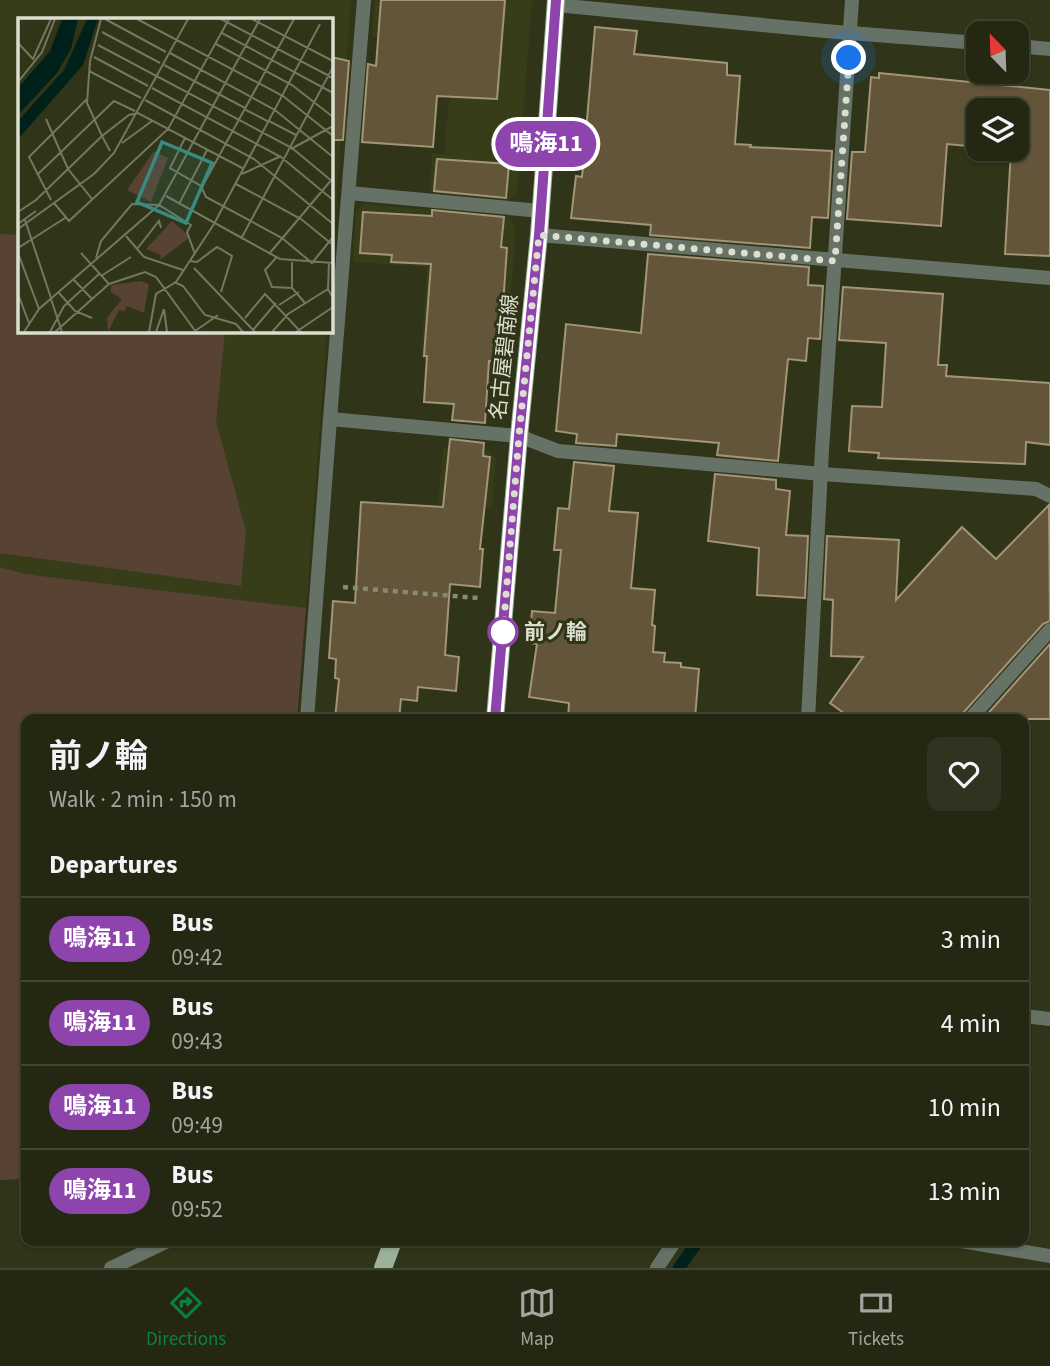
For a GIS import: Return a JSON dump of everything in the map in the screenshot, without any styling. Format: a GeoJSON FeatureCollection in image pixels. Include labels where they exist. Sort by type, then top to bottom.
{"type":"FeatureCollection","features":[{"type":"Feature","properties":{"kind":"main road","name":"名古屋碧南線"},"geometry":{"type":"LineString","coordinates":[[495,714],[539,235],[556,2]]}},
{"type":"Feature","properties":{"kind":"main road"},"geometry":{"type":"LineString","coordinates":[[383,1268],[391,1246]]}},
{"type":"Feature","properties":{"kind":"street"},"geometry":{"type":"LineString","coordinates":[[306,714],[364,0]]}},
{"type":"Feature","properties":{"kind":"street"},"geometry":{"type":"LineString","coordinates":[[808,714],[852,0]]}},
{"type":"Feature","properties":{"kind":"street"},"geometry":{"type":"LineString","coordinates":[[556,2],[966,42]]}},
{"type":"Feature","properties":{"kind":"street"},"geometry":{"type":"LineString","coordinates":[[1029,47],[1050,49]]}},
{"type":"Feature","properties":{"kind":"street"},"geometry":{"type":"LineString","coordinates":[[349,193],[541,211]]}},
{"type":"Feature","properties":{"kind":"street"},"geometry":{"type":"LineString","coordinates":[[539,235],[1050,278]]}},
{"type":"Feature","properties":{"kind":"street"},"geometry":{"type":"LineString","coordinates":[[330,419],[519,436],[558,451],[1036,489],[1050,495]]}},
{"type":"Feature","properties":{"kind":"street"},"geometry":{"type":"LineString","coordinates":[[974,714],[1050,630]]}},
{"type":"Feature","properties":{"kind":"street"},"geometry":{"type":"LineString","coordinates":[[1029,1017],[1050,1019]]}},
{"type":"Feature","properties":{"kind":"street"},"geometry":{"type":"LineString","coordinates":[[111,1268],[157,1246]]}},
{"type":"Feature","properties":{"kind":"street"},"geometry":{"type":"LineString","coordinates":[[657,1268],[672,1246]]}},
{"type":"Feature","properties":{"kind":"street"},"geometry":{"type":"LineString","coordinates":[[991,1246],[1050,1256]]}},
{"type":"Feature","properties":{"kind":"path"},"geometry":{"type":"LineString","coordinates":[[318,585],[506,600]]}},
{"type":"Feature","properties":{"kind":"shaded area"},"geometry":{"type":"Polygon","coordinates":[[[0,0],[351,0],[332,263],[332,18],[18,18],[18,332],[327,332],[306,608],[25,574],[0,567],[0,0]]]}},
{"type":"Feature","properties":{"kind":"shaded area"},"geometry":{"type":"Polygon","coordinates":[[[375,0],[532,0],[517,195],[510,200],[430,192],[432,154],[444,154],[454,43],[372,37],[375,0]]]}},
{"type":"Feature","properties":{"kind":"shaded area"},"geometry":{"type":"Polygon","coordinates":[[[364,204],[508,217],[516,227],[505,364],[421,359],[427,267],[353,262],[356,211],[364,204]]]}},
{"type":"Feature","properties":{"kind":"shaded area"},"geometry":{"type":"Polygon","coordinates":[[[0,234],[18,235],[18,332],[225,332],[216,422],[246,531],[241,586],[0,553],[0,234]]]}},
{"type":"Feature","properties":{"kind":"shaded area"},"geometry":{"type":"Polygon","coordinates":[[[443,447],[489,452],[496,459],[492,508],[438,503],[443,447]]]}},
{"type":"Feature","properties":{"kind":"shaded area"},"geometry":{"type":"Polygon","coordinates":[[[0,567],[25,574],[306,608],[297,714],[21,714],[21,1179],[0,1180],[0,567]]]}},
{"type":"Feature","properties":{"kind":"building"},"geometry":{"type":"Polygon","coordinates":[[[381,0],[505,0],[497,99],[437,96],[433,147],[362,142],[368,64],[376,66],[381,0]]]}},
{"type":"Feature","properties":{"kind":"building"},"geometry":{"type":"Polygon","coordinates":[[[595,27],[637,31],[634,54],[727,63],[727,75],[740,76],[735,144],[832,151],[828,218],[812,217],[810,248],[650,235],[651,225],[571,218],[576,176],[582,177],[595,27]]]}},
{"type":"Feature","properties":{"kind":"building"},"geometry":{"type":"Polygon","coordinates":[[[332,57],[349,61],[343,140],[332,140],[332,57]]]}},
{"type":"Feature","properties":{"kind":"building"},"geometry":{"type":"Polygon","coordinates":[[[879,73],[966,82],[966,84],[1050,90],[1050,256],[1005,254],[1010,161],[1029,161],[1029,98],[966,98],[966,146],[947,144],[941,226],[847,219],[852,152],[865,152],[871,77],[879,78],[879,73]]]}},
{"type":"Feature","properties":{"kind":"building"},"geometry":{"type":"Polygon","coordinates":[[[437,159],[509,164],[506,198],[434,191],[437,159]]]}},
{"type":"Feature","properties":{"kind":"building"},"geometry":{"type":"Polygon","coordinates":[[[432,210],[504,217],[501,247],[507,248],[499,362],[489,361],[485,423],[452,420],[454,404],[424,402],[427,356],[424,356],[431,264],[391,262],[392,255],[360,253],[363,212],[432,216],[432,210]]]}},
{"type":"Feature","properties":{"kind":"building"},"geometry":{"type":"Polygon","coordinates":[[[648,254],[809,267],[808,285],[823,286],[820,339],[808,338],[806,361],[788,359],[778,461],[717,455],[719,443],[617,434],[616,446],[576,443],[577,434],[556,431],[566,324],[641,333],[648,254]]]}},
{"type":"Feature","properties":{"kind":"building"},"geometry":{"type":"Polygon","coordinates":[[[843,287],[943,294],[938,365],[947,365],[946,376],[1050,383],[1050,445],[1026,442],[1025,464],[878,458],[879,453],[849,451],[852,406],[882,407],[886,343],[839,340],[843,287]]]}},
{"type":"Feature","properties":{"kind":"building"},"geometry":{"type":"Polygon","coordinates":[[[450,439],[484,443],[483,456],[490,457],[480,549],[483,549],[480,587],[450,584],[445,655],[459,657],[456,691],[418,687],[417,701],[401,699],[400,714],[336,714],[339,679],[335,678],[336,659],[329,658],[333,601],[355,603],[361,502],[443,507],[450,439]]]}},
{"type":"Feature","properties":{"kind":"building"},"geometry":{"type":"Polygon","coordinates":[[[574,462],[614,466],[609,511],[638,513],[631,588],[655,590],[653,652],[665,653],[664,662],[681,663],[681,667],[699,669],[695,714],[568,714],[569,703],[529,697],[537,644],[529,643],[532,611],[555,613],[561,550],[554,550],[558,508],[569,509],[574,462]]]}},
{"type":"Feature","properties":{"kind":"building"},"geometry":{"type":"Polygon","coordinates":[[[715,474],[776,480],[776,489],[790,491],[786,535],[808,536],[805,598],[757,595],[759,548],[708,541],[715,474]]]}},
{"type":"Feature","properties":{"kind":"building"},"geometry":{"type":"Polygon","coordinates":[[[1049,505],[1050,621],[1043,624],[963,714],[845,714],[830,703],[863,657],[831,656],[833,600],[824,599],[827,536],[899,540],[896,600],[962,527],[996,559],[1049,505]]]}},
{"type":"Feature","properties":{"kind":"building"},"geometry":{"type":"Polygon","coordinates":[[[1050,644],[1050,719],[1029,719],[1029,714],[987,714],[1050,644]]]}},
{"type":"Feature","properties":{"kind":"waterway"},"geometry":{"type":"LineString","coordinates":[[679,1268],[694,1246]]}},
{"type":"Feature","properties":{"kind":"bus line","name":"鳴海11"},"geometry":{"type":"LineString","coordinates":[[495,714],[539,235],[556,0]]}},
{"type":"Feature","properties":{"kind":"place","name":"前ノ輪"},"geometry":{"type":"Point","coordinates":[503,632]}},
{"type":"Feature","properties":{"kind":"route"},"geometry":{"type":"LineString","coordinates":[[503,632],[539,235],[835,261],[849,58]]}}]}
